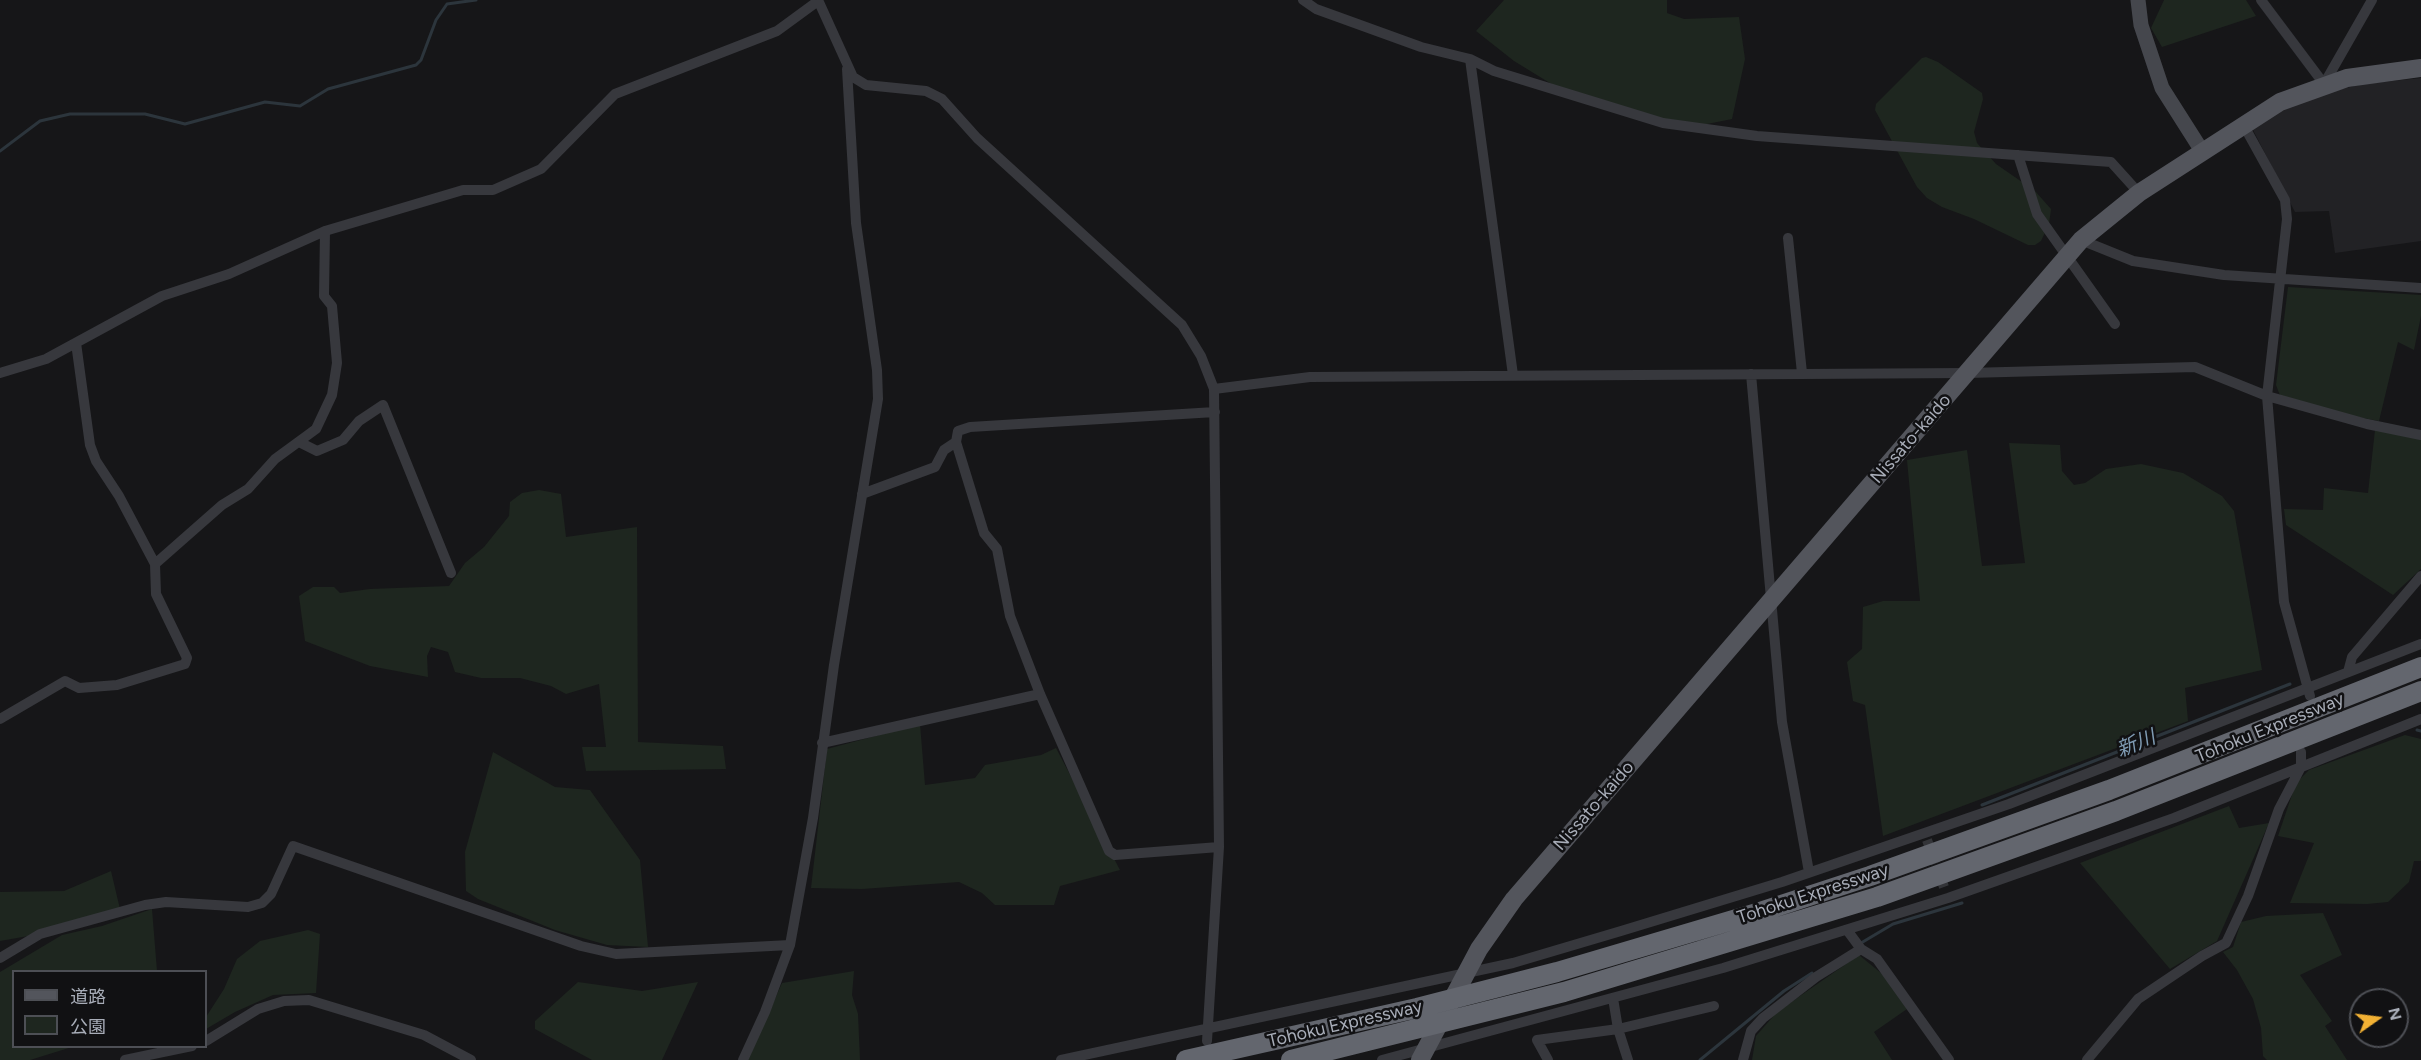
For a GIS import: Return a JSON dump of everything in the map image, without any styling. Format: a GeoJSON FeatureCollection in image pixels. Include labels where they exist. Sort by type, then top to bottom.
{"type":"FeatureCollection","features":[{"type":"Feature","properties":{"kind":"highway","name":"Tohoku Expressway"},"geometry":{"type":"LineString","coordinates":[[1186,1060],[1492,989],[1771,908],[1923,858],[2097,795],[2421,667]]}},
{"type":"Feature","properties":{"kind":"highway","name":"Tohoku Expressway"},"geometry":{"type":"LineString","coordinates":[[1291,1060],[1564,992],[1877,897],[2116,811],[2421,691]]}},
{"type":"Feature","properties":{"kind":"main road","name":"Nissato-kaido"},"geometry":{"type":"LineString","coordinates":[[1420,1060],[1489,932],[1537,873],[2082,240],[2139,193],[2280,102],[2324,84],[2366,74],[2421,68]]}},
{"type":"Feature","properties":{"kind":"street"},"geometry":{"type":"LineString","coordinates":[[0,373],[46,359],[162,296],[229,274],[325,231],[463,190],[493,190],[541,169],[615,94],[777,31],[818,0],[847,66],[859,82],[876,87],[926,91],[942,99],[977,138],[1182,325],[1201,356],[1214,389],[1219,847],[1207,1041]]}},
{"type":"Feature","properties":{"kind":"street"},"geometry":{"type":"LineString","coordinates":[[1303,0],[1316,9],[1421,47],[1470,59],[1494,72],[1663,123],[1757,136],[2111,162],[2139,193]]}},
{"type":"Feature","properties":{"kind":"street"},"geometry":{"type":"LineString","coordinates":[[2138,0],[2141,25],[2162,88],[2202,151]]}},
{"type":"Feature","properties":{"kind":"street"},"geometry":{"type":"LineString","coordinates":[[2261,0],[2324,84],[2372,0]]}},
{"type":"Feature","properties":{"kind":"street"},"geometry":{"type":"LineString","coordinates":[[1470,59],[1514,375]]}},
{"type":"Feature","properties":{"kind":"street"},"geometry":{"type":"LineString","coordinates":[[743,1060],[765,1012],[790,945],[813,818],[822,743],[878,399],[878,370],[856,223],[847,66]]}},
{"type":"Feature","properties":{"kind":"street"},"geometry":{"type":"LineString","coordinates":[[2243,124],[2284,200],[2287,219],[2267,396],[2284,602],[2310,692]]}},
{"type":"Feature","properties":{"kind":"street"},"geometry":{"type":"LineString","coordinates":[[2018,155],[2033,207],[2115,324]]}},
{"type":"Feature","properties":{"kind":"street"},"geometry":{"type":"LineString","coordinates":[[155,564],[222,505],[248,489],[275,459],[316,429],[332,395],[337,363],[332,306],[324,296],[325,231]]}},
{"type":"Feature","properties":{"kind":"street"},"geometry":{"type":"LineString","coordinates":[[1788,238],[1802,373]]}},
{"type":"Feature","properties":{"kind":"street"},"geometry":{"type":"LineString","coordinates":[[2082,240],[2133,261],[2279,280],[2421,288]]}},
{"type":"Feature","properties":{"kind":"street"},"geometry":{"type":"LineString","coordinates":[[0,718],[65,681],[79,688],[117,685],[185,664],[187,658],[156,594],[155,564],[125,506],[96,461],[90,445],[76,343]]}},
{"type":"Feature","properties":{"kind":"street"},"geometry":{"type":"LineString","coordinates":[[1214,389],[1310,377],[1968,373],[2195,367],[2267,396],[2367,424],[2421,435]]}},
{"type":"Feature","properties":{"kind":"street"},"geometry":{"type":"LineString","coordinates":[[1751,374],[1782,722],[1809,872]]}},
{"type":"Feature","properties":{"kind":"street"},"geometry":{"type":"LineString","coordinates":[[299,442],[317,451],[343,440],[359,421],[383,405],[450,573]]}},
{"type":"Feature","properties":{"kind":"street"},"geometry":{"type":"LineString","coordinates":[[1215,412],[970,427],[958,431],[956,442],[984,533],[997,549],[1010,616],[1040,693],[1109,851],[1115,855],[1219,847]]}},
{"type":"Feature","properties":{"kind":"street"},"geometry":{"type":"LineString","coordinates":[[862,494],[935,468],[944,450],[956,442]]}},
{"type":"Feature","properties":{"kind":"street"},"geometry":{"type":"LineString","coordinates":[[2348,672],[2352,657],[2421,576]]}},
{"type":"Feature","properties":{"kind":"street"},"geometry":{"type":"LineString","coordinates":[[1060,1060],[1513,963],[1926,837],[2310,692],[2348,672],[2421,644]]}},
{"type":"Feature","properties":{"kind":"street"},"geometry":{"type":"LineString","coordinates":[[822,743],[1040,693]]}},
{"type":"Feature","properties":{"kind":"street"},"geometry":{"type":"LineString","coordinates":[[1382,1060],[1850,935],[1946,893],[2174,818],[2421,719]]}},
{"type":"Feature","properties":{"kind":"street"},"geometry":{"type":"LineString","coordinates":[[2087,1060],[2138,999],[2202,956],[2226,943],[2247,896],[2279,809],[2301,767],[2301,752]]}},
{"type":"Feature","properties":{"kind":"street"},"geometry":{"type":"LineString","coordinates":[[0,958],[40,934],[145,905],[166,902],[248,907],[262,903],[271,894],[293,846],[581,946],[616,954],[790,945]]}},
{"type":"Feature","properties":{"kind":"street"},"geometry":{"type":"LineString","coordinates":[[1850,935],[1861,949],[1877,958],[1949,1060]]}},
{"type":"Feature","properties":{"kind":"street"},"geometry":{"type":"LineString","coordinates":[[1743,1060],[1751,1031],[1763,1018],[1816,977],[1861,949]]}},
{"type":"Feature","properties":{"kind":"street"},"geometry":{"type":"LineString","coordinates":[[1613,998],[1618,1029],[1628,1060]]}},
{"type":"Feature","properties":{"kind":"street"},"geometry":{"type":"LineString","coordinates":[[207,1040],[258,1009],[284,1001],[309,1000],[424,1035],[471,1060]]}},
{"type":"Feature","properties":{"kind":"street"},"geometry":{"type":"LineString","coordinates":[[1548,1060],[1537,1040],[1618,1029],[1714,1006]]}},
{"type":"Feature","properties":{"kind":"street"},"geometry":{"type":"LineString","coordinates":[[125,1060],[187,1048]]}},
{"type":"Feature","properties":{"kind":"shaded area"},"geometry":{"type":"Polygon","coordinates":[[[2421,78],[2421,241],[2335,253],[2329,211],[2295,212],[2251,126],[2303,98],[2363,84],[2421,78]]]}},
{"type":"Feature","properties":{"kind":"green space"},"geometry":{"type":"Polygon","coordinates":[[[1504,0],[1667,0],[1667,13],[1684,19],[1739,17],[1745,59],[1732,119],[1702,125],[1641,117],[1558,88],[1514,61],[1476,31],[1504,0]]]}},
{"type":"Feature","properties":{"kind":"green space"},"geometry":{"type":"Polygon","coordinates":[[[2164,0],[2246,0],[2256,16],[2162,47],[2151,28],[2164,0]]]}},
{"type":"Feature","properties":{"kind":"green space"},"geometry":{"type":"Polygon","coordinates":[[[1926,57],[1938,62],[1982,93],[1983,99],[1974,132],[1977,143],[1996,164],[2035,191],[2051,209],[2049,224],[2041,241],[2035,245],[2028,245],[1974,219],[1942,207],[1927,198],[1917,187],[1875,110],[1876,104],[1922,58],[1926,57]]]}},
{"type":"Feature","properties":{"kind":"green space"},"geometry":{"type":"Polygon","coordinates":[[[2288,287],[2421,295],[2421,316],[2414,350],[2398,342],[2379,421],[2341,414],[2281,398],[2276,385],[2288,287]]]}},
{"type":"Feature","properties":{"kind":"green space"},"geometry":{"type":"Polygon","coordinates":[[[2375,430],[2421,436],[2421,569],[2393,595],[2286,525],[2284,509],[2323,510],[2324,488],[2368,493],[2375,430]]]}},
{"type":"Feature","properties":{"kind":"green space"},"geometry":{"type":"Polygon","coordinates":[[[2009,443],[2060,445],[2062,471],[2074,485],[2085,483],[2106,469],[2141,464],[2183,473],[2222,496],[2234,511],[2262,670],[2185,688],[2188,721],[1883,836],[1865,705],[1853,701],[1847,662],[1862,649],[1863,607],[1883,601],[1920,601],[1907,460],[1967,450],[1982,566],[2025,563],[2009,443]]]}},
{"type":"Feature","properties":{"kind":"green space"},"geometry":{"type":"Polygon","coordinates":[[[539,490],[561,494],[566,537],[637,527],[638,742],[723,746],[726,769],[586,771],[582,747],[606,747],[599,684],[566,694],[551,686],[520,678],[481,678],[455,672],[448,652],[431,647],[427,656],[428,677],[370,666],[305,641],[299,596],[313,587],[334,587],[340,593],[370,589],[449,586],[465,563],[484,547],[509,516],[510,502],[522,493],[539,490]]]}},
{"type":"Feature","properties":{"kind":"green space"},"geometry":{"type":"Polygon","coordinates":[[[920,724],[925,785],[975,778],[985,765],[1041,755],[1056,748],[1120,870],[1060,886],[1054,905],[995,905],[982,893],[959,882],[862,889],[811,888],[827,749],[920,724]]]}},
{"type":"Feature","properties":{"kind":"green space"},"geometry":{"type":"Polygon","coordinates":[[[2405,735],[2421,739],[2421,861],[2414,861],[2409,882],[2388,902],[2290,903],[2314,843],[2278,836],[2296,783],[2309,770],[2405,735]]]}},
{"type":"Feature","properties":{"kind":"green space"},"geometry":{"type":"Polygon","coordinates":[[[493,752],[555,787],[590,790],[640,860],[648,947],[607,945],[555,930],[478,899],[466,891],[465,852],[493,752]]]}},
{"type":"Feature","properties":{"kind":"green space"},"geometry":{"type":"Polygon","coordinates":[[[2229,806],[2239,828],[2269,823],[2217,941],[2170,969],[2080,863],[2229,806]]]}},
{"type":"Feature","properties":{"kind":"green space"},"geometry":{"type":"Polygon","coordinates":[[[111,871],[120,909],[34,935],[0,941],[0,892],[64,891],[111,871]]]}},
{"type":"Feature","properties":{"kind":"green space"},"geometry":{"type":"Polygon","coordinates":[[[152,909],[157,970],[12,970],[12,1048],[69,1048],[30,1060],[0,1060],[0,972],[62,935],[102,926],[152,909]]]}},
{"type":"Feature","properties":{"kind":"green space"},"geometry":{"type":"Polygon","coordinates":[[[2323,913],[2342,955],[2300,975],[2332,1021],[2325,1026],[2347,1060],[2267,1060],[2263,1056],[2261,1028],[2253,999],[2237,970],[2223,952],[2233,947],[2241,922],[2266,916],[2323,913]]]}},
{"type":"Feature","properties":{"kind":"green space"},"geometry":{"type":"Polygon","coordinates":[[[308,930],[320,934],[316,993],[273,995],[235,1012],[207,1028],[207,1015],[224,989],[237,959],[260,941],[308,930]]]}},
{"type":"Feature","properties":{"kind":"green space"},"geometry":{"type":"Polygon","coordinates":[[[1859,955],[1892,982],[1907,1009],[1874,1032],[1892,1060],[1752,1060],[1756,1036],[1777,1012],[1859,955]]]}},
{"type":"Feature","properties":{"kind":"green space"},"geometry":{"type":"Polygon","coordinates":[[[854,971],[852,995],[858,1014],[860,1060],[748,1060],[782,983],[854,971]]]}},
{"type":"Feature","properties":{"kind":"green space"},"geometry":{"type":"Polygon","coordinates":[[[578,982],[642,991],[698,982],[662,1060],[592,1060],[535,1029],[535,1021],[578,982]]]}},
{"type":"Feature","properties":{"kind":"waterway"},"geometry":{"type":"LineString","coordinates":[[0,151],[40,121],[70,114],[145,114],[185,124],[265,102],[300,106],[328,89],[416,65],[421,60],[436,20],[447,4],[476,0]]}},
{"type":"Feature","properties":{"kind":"waterway","name":"新川"},"geometry":{"type":"LineString","coordinates":[[1982,805],[2290,684]]}},
{"type":"Feature","properties":{"kind":"waterway","name":"新川"},"geometry":{"type":"LineString","coordinates":[[2417,730],[2421,731]]}},
{"type":"Feature","properties":{"kind":"waterway","name":"新川"},"geometry":{"type":"LineString","coordinates":[[1861,943],[1893,924],[1962,903]]}},
{"type":"Feature","properties":{"kind":"waterway","name":"新川"},"geometry":{"type":"LineString","coordinates":[[1700,1060],[1784,991],[1812,973]]}},
{"type":"Feature","properties":{"kind":"tunnel"},"geometry":{"type":"LineString","coordinates":[[1927,840],[1944,887]]}}]}
